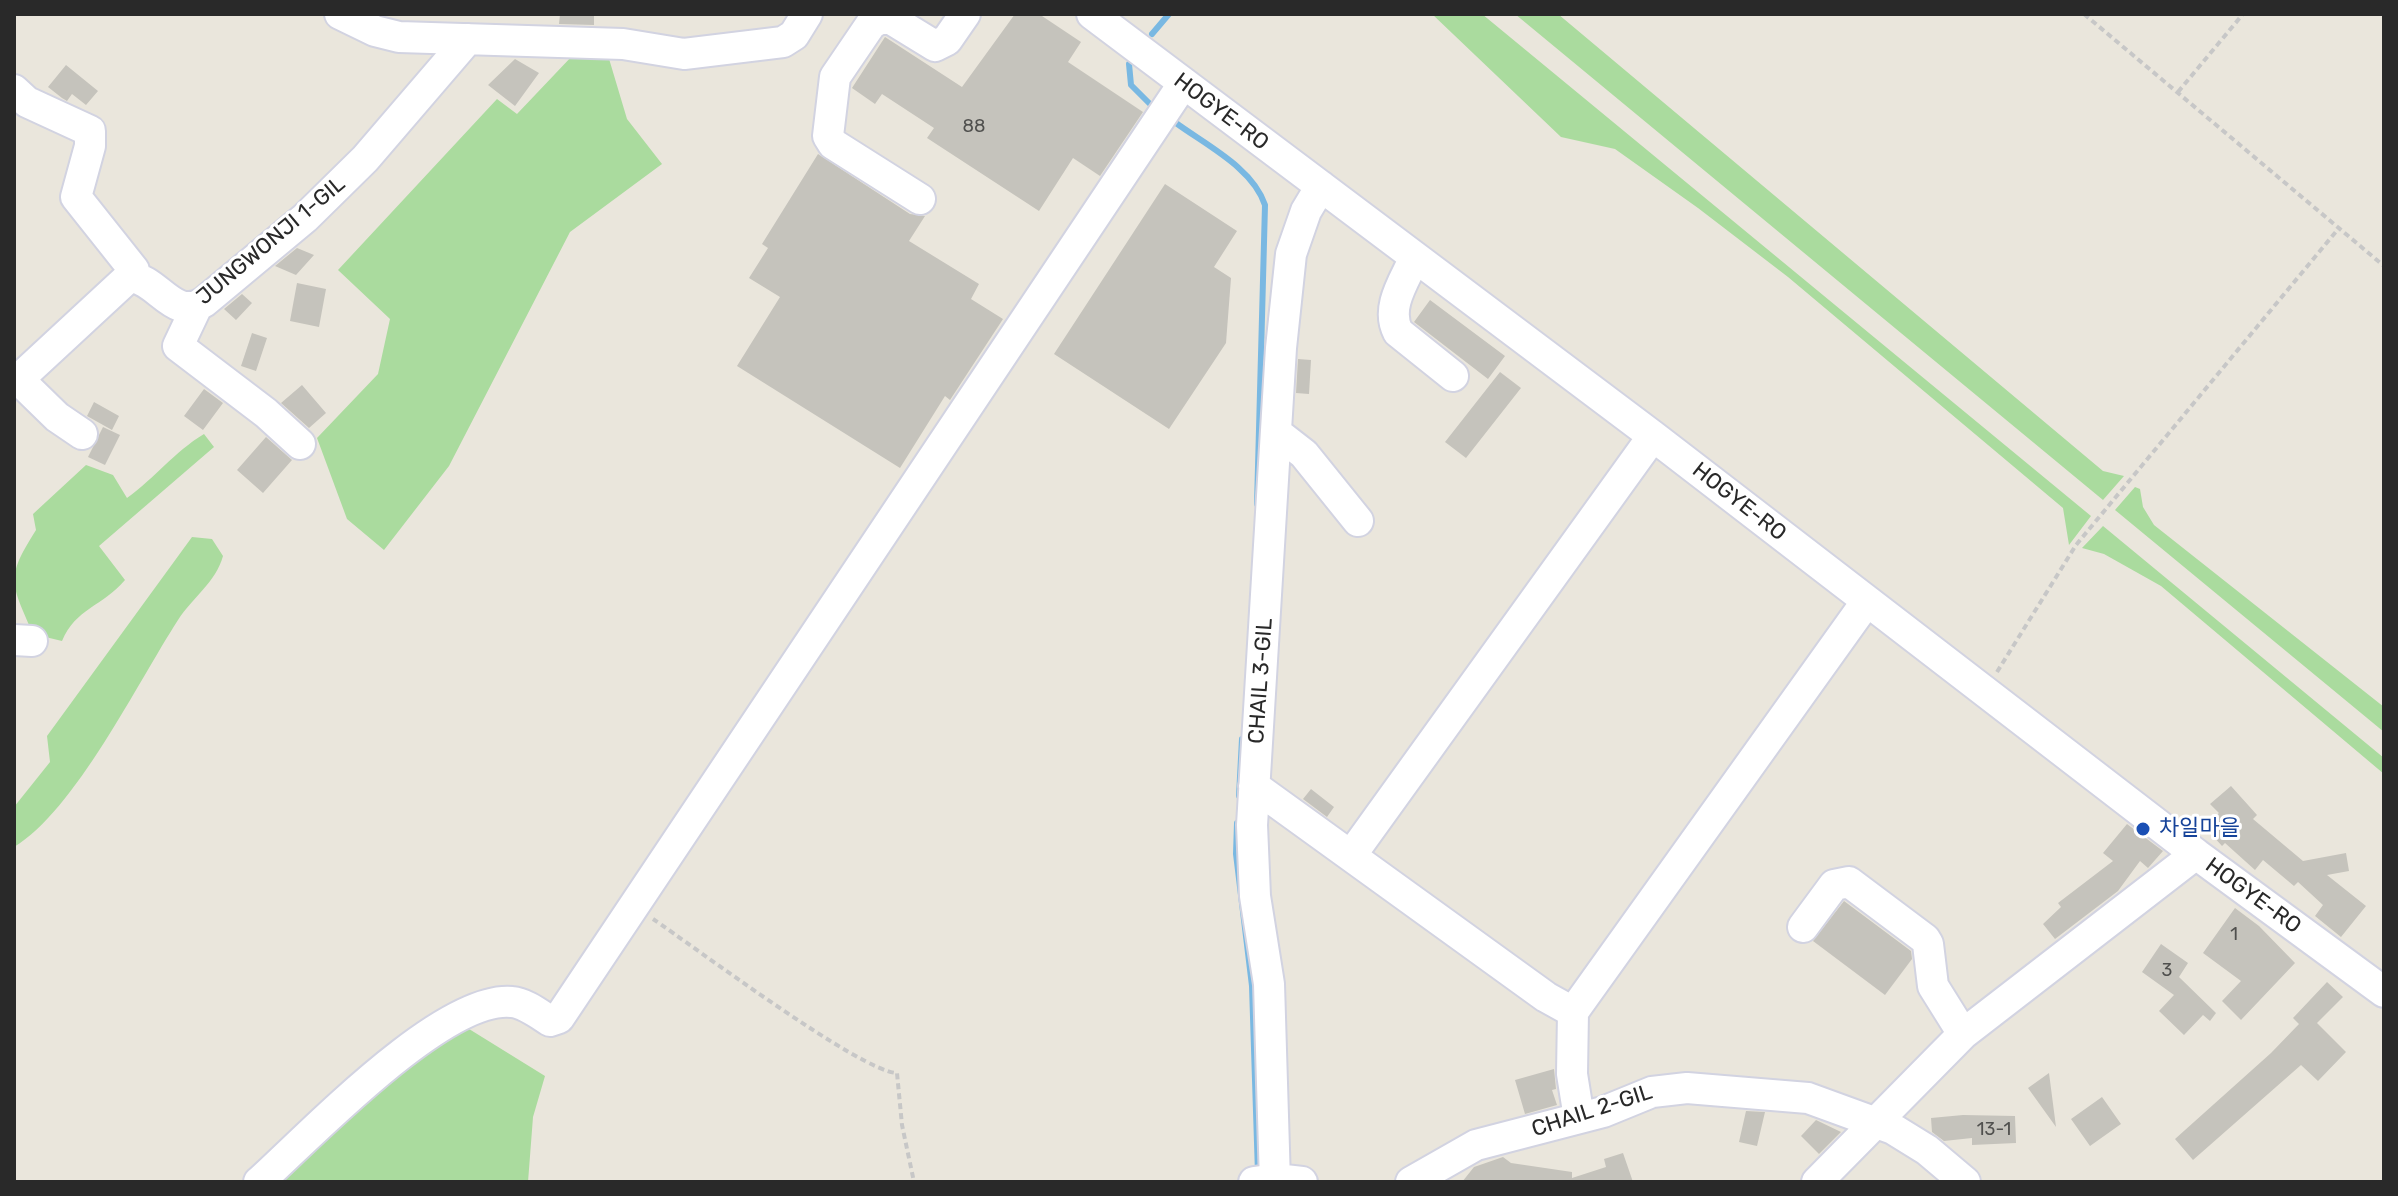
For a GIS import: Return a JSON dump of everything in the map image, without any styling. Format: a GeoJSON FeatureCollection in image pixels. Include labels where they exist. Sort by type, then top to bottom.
{"type":"FeatureCollection","features":[{"type":"Feature","properties":{"kind":"street"},"geometry":{"type":"LineString","coordinates":[[340,14],[375,31],[399,37],[623,44],[661,52],[712,53],[783,42],[794,35],[807,14]]}},
{"type":"Feature","properties":{"kind":"street"},"geometry":{"type":"LineString","coordinates":[[920,199],[833,144],[828,136],[835,77],[871,24],[880,19],[891,19],[935,46],[947,40],[965,14]]}},
{"type":"Feature","properties":{"kind":"street","name":"HOGYE-RO"},"geometry":{"type":"LineString","coordinates":[[1092,14],[1653,436],[2196,854],[2384,992]]}},
{"type":"Feature","properties":{"kind":"street","name":"JUNGWONJI 1-GIL"},"geometry":{"type":"LineString","coordinates":[[135,277],[182,308],[197,306],[305,218],[365,159],[468,39]]}},
{"type":"Feature","properties":{"kind":"street"},"geometry":{"type":"LineString","coordinates":[[259,1182],[354,1091],[452,1020],[487,1006],[514,1002],[556,1021],[1183,84]]}},
{"type":"Feature","properties":{"kind":"street"},"geometry":{"type":"LineString","coordinates":[[14,90],[27,102],[90,131],[90,146],[76,197],[130,265],[135,277],[123,281],[59,344],[15,377],[57,417],[82,434]]}},
{"type":"Feature","properties":{"kind":"street","name":"CHAIL 3-GIL"},"geometry":{"type":"LineString","coordinates":[[1277,1181],[1269,984],[1252,858],[1254,786],[1291,254],[1301,221],[1321,186]]}},
{"type":"Feature","properties":{"kind":"street"},"geometry":{"type":"LineString","coordinates":[[1415,257],[1393,307],[1393,322],[1398,332],[1453,376]]}},
{"type":"Feature","properties":{"kind":"street"},"geometry":{"type":"LineString","coordinates":[[197,306],[178,346],[266,413],[300,444]]}},
{"type":"Feature","properties":{"kind":"street"},"geometry":{"type":"LineString","coordinates":[[1277,433],[1304,454],[1358,521]]}},
{"type":"Feature","properties":{"kind":"street"},"geometry":{"type":"LineString","coordinates":[[1352,854],[1653,436]]}},
{"type":"Feature","properties":{"kind":"street"},"geometry":{"type":"LineString","coordinates":[[1579,1118],[1572,1074],[1573,1012],[1867,601]]}},
{"type":"Feature","properties":{"kind":"street"},"geometry":{"type":"LineString","coordinates":[[1254,786],[1546,997],[1573,1012]]}},
{"type":"Feature","properties":{"kind":"street"},"geometry":{"type":"LineString","coordinates":[[1817,1182],[1963,1034],[2143,891],[2196,854]]}},
{"type":"Feature","properties":{"kind":"street"},"geometry":{"type":"LineString","coordinates":[[1803,927],[1834,885],[1849,882],[1925,939],[1933,986],[1963,1034]]}},
{"type":"Feature","properties":{"kind":"street","name":"CHAIL 2-GIL"},"geometry":{"type":"LineString","coordinates":[[1424,1180],[1476,1145],[1579,1118],[1652,1092],[1687,1088],[1799,1096],[1875,1122],[1920,1145],[1965,1182]]}},
{"type":"Feature","properties":{"kind":"path"},"geometry":{"type":"LineString","coordinates":[[2084,14],[2384,266]]}},
{"type":"Feature","properties":{"kind":"path"},"geometry":{"type":"LineString","coordinates":[[2178,92],[2243,14]]}},
{"type":"Feature","properties":{"kind":"path"},"geometry":{"type":"LineString","coordinates":[[1986,692],[2076,545],[2339,228]]}},
{"type":"Feature","properties":{"kind":"path"},"geometry":{"type":"LineString","coordinates":[[634,906],[837,1044],[884,1073],[897,1073],[902,1125],[914,1182]]}},
{"type":"Feature","properties":{"kind":"green space"},"geometry":{"type":"Polygon","coordinates":[[[1432,14],[1482,14],[2091,516],[2069,545],[2063,508],[1788,277],[1615,149],[1561,137],[1432,14]]]}},
{"type":"Feature","properties":{"kind":"green space"},"geometry":{"type":"Polygon","coordinates":[[[1515,14],[1558,14],[2103,471],[2124,476],[2103,500],[1515,14]]]}},
{"type":"Feature","properties":{"kind":"green space"},"geometry":{"type":"Polygon","coordinates":[[[607,52],[627,119],[662,164],[570,232],[449,466],[384,550],[347,519],[317,438],[378,374],[390,319],[338,270],[497,99],[517,114],[573,55],[607,52]]]}},
{"type":"Feature","properties":{"kind":"green space"},"geometry":{"type":"Polygon","coordinates":[[[204,434],[214,447],[99,546],[125,580],[82,614],[62,641],[33,634],[15,581],[19,560],[36,530],[33,514],[86,465],[113,475],[127,498],[204,434]]]}},
{"type":"Feature","properties":{"kind":"green space"},"geometry":{"type":"Polygon","coordinates":[[[2135,487],[2140,489],[2143,507],[2154,525],[2384,707],[2384,732],[2115,510],[2135,487]]]}},
{"type":"Feature","properties":{"kind":"green space"},"geometry":{"type":"Polygon","coordinates":[[[2103,526],[2384,758],[2384,774],[2161,586],[2104,554],[2082,548],[2103,526]]]}},
{"type":"Feature","properties":{"kind":"green space"},"geometry":{"type":"Polygon","coordinates":[[[192,537],[212,539],[223,556],[215,574],[178,620],[82,776],[37,830],[14,847],[14,807],[50,762],[47,736],[192,537]]]}},
{"type":"Feature","properties":{"kind":"green space"},"geometry":{"type":"Polygon","coordinates":[[[461,1024],[545,1076],[533,1117],[528,1182],[268,1182],[461,1024]]]}},
{"type":"Feature","properties":{"kind":"building"},"geometry":{"type":"Polygon","coordinates":[[[560,14],[594,14],[594,25],[559,24],[560,14]]]}},
{"type":"Feature","properties":{"kind":"building"},"geometry":{"type":"Polygon","coordinates":[[[1015,14],[1039,14],[1081,42],[1068,62],[1143,112],[1100,176],[1073,158],[1039,211],[927,138],[934,128],[882,94],[875,104],[852,88],[885,37],[962,87],[1015,14]]]}},
{"type":"Feature","properties":{"kind":"building"},"geometry":{"type":"Polygon","coordinates":[[[515,59],[539,73],[515,106],[488,85],[515,59]]]}},
{"type":"Feature","properties":{"kind":"building"},"geometry":{"type":"Polygon","coordinates":[[[66,65],[98,91],[86,105],[72,94],[67,101],[48,87],[66,65]]]}},
{"type":"Feature","properties":{"kind":"building"},"geometry":{"type":"Polygon","coordinates":[[[818,154],[910,214],[925,216],[909,241],[979,284],[971,299],[1003,319],[950,400],[945,396],[900,468],[737,366],[780,297],[749,278],[768,248],[762,244],[818,154]]]}},
{"type":"Feature","properties":{"kind":"building"},"geometry":{"type":"Polygon","coordinates":[[[1165,184],[1237,231],[1214,267],[1231,278],[1226,343],[1169,429],[1054,354],[1165,184]]]}},
{"type":"Feature","properties":{"kind":"building"},"geometry":{"type":"Polygon","coordinates":[[[297,248],[314,255],[296,275],[275,266],[297,248]]]}},
{"type":"Feature","properties":{"kind":"building"},"geometry":{"type":"Polygon","coordinates":[[[297,283],[326,289],[319,327],[290,321],[297,283]]]}},
{"type":"Feature","properties":{"kind":"building"},"geometry":{"type":"Polygon","coordinates":[[[242,294],[252,303],[236,320],[224,309],[242,294]]]}},
{"type":"Feature","properties":{"kind":"building"},"geometry":{"type":"Polygon","coordinates":[[[1430,300],[1505,356],[1488,379],[1414,322],[1430,300]]]}},
{"type":"Feature","properties":{"kind":"building"},"geometry":{"type":"Polygon","coordinates":[[[252,333],[267,338],[256,371],[241,366],[252,333]]]}},
{"type":"Feature","properties":{"kind":"building"},"geometry":{"type":"Polygon","coordinates":[[[1298,359],[1311,360],[1309,394],[1296,393],[1298,359]]]}},
{"type":"Feature","properties":{"kind":"building"},"geometry":{"type":"Polygon","coordinates":[[[1500,372],[1521,388],[1466,458],[1445,442],[1500,372]]]}},
{"type":"Feature","properties":{"kind":"building"},"geometry":{"type":"Polygon","coordinates":[[[302,385],[326,413],[309,428],[281,403],[302,385]]]}},
{"type":"Feature","properties":{"kind":"building"},"geometry":{"type":"Polygon","coordinates":[[[204,389],[223,403],[203,430],[184,416],[204,389]]]}},
{"type":"Feature","properties":{"kind":"building"},"geometry":{"type":"Polygon","coordinates":[[[94,402],[119,416],[112,430],[87,416],[94,402]]]}},
{"type":"Feature","properties":{"kind":"building"},"geometry":{"type":"Polygon","coordinates":[[[103,427],[120,435],[105,465],[88,457],[103,427]]]}},
{"type":"Feature","properties":{"kind":"building"},"geometry":{"type":"Polygon","coordinates":[[[266,437],[292,460],[263,493],[237,470],[266,437]]]}},
{"type":"Feature","properties":{"kind":"building"},"geometry":{"type":"Polygon","coordinates":[[[2231,786],[2257,815],[2253,819],[2303,861],[2346,853],[2349,871],[2327,875],[2366,906],[2341,937],[2315,916],[2323,905],[2298,882],[2294,886],[2263,860],[2255,870],[2225,843],[2222,846],[2204,826],[2219,813],[2210,804],[2231,786]]]}},
{"type":"Feature","properties":{"kind":"building"},"geometry":{"type":"Polygon","coordinates":[[[1311,789],[1334,807],[1327,817],[1303,799],[1311,789]]]}},
{"type":"Feature","properties":{"kind":"building"},"geometry":{"type":"Polygon","coordinates":[[[2127,824],[2163,851],[2148,868],[2140,861],[2118,891],[2055,939],[2043,924],[2061,907],[2058,903],[2113,861],[2103,853],[2127,824]]]}},
{"type":"Feature","properties":{"kind":"building"},"geometry":{"type":"Polygon","coordinates":[[[1844,901],[1911,951],[1912,959],[1885,995],[1813,941],[1844,901]]]}},
{"type":"Feature","properties":{"kind":"building"},"geometry":{"type":"Polygon","coordinates":[[[2235,908],[2259,926],[2295,963],[2241,1020],[2222,1001],[2241,981],[2203,953],[2235,908]]]}},
{"type":"Feature","properties":{"kind":"building"},"geometry":{"type":"Polygon","coordinates":[[[2161,944],[2188,963],[2179,977],[2216,1013],[2210,1021],[2203,1015],[2184,1035],[2159,1011],[2174,995],[2142,972],[2161,944]]]}},
{"type":"Feature","properties":{"kind":"building"},"geometry":{"type":"Polygon","coordinates":[[[2327,982],[2343,997],[2317,1023],[2346,1052],[2318,1081],[2301,1065],[2193,1160],[2175,1139],[2271,1053],[2299,1024],[2293,1018],[2327,982]]]}},
{"type":"Feature","properties":{"kind":"building"},"geometry":{"type":"Polygon","coordinates":[[[1554,1069],[1556,1089],[1552,1090],[1557,1105],[1525,1114],[1515,1080],[1554,1069]]]}},
{"type":"Feature","properties":{"kind":"building"},"geometry":{"type":"Polygon","coordinates":[[[2049,1073],[2056,1127],[2028,1088],[2049,1073]]]}},
{"type":"Feature","properties":{"kind":"building"},"geometry":{"type":"Polygon","coordinates":[[[2102,1097],[2121,1124],[2090,1146],[2071,1119],[2102,1097]]]}},
{"type":"Feature","properties":{"kind":"building"},"geometry":{"type":"Polygon","coordinates":[[[1746,1111],[1765,1112],[1757,1146],[1739,1142],[1746,1111]]]}},
{"type":"Feature","properties":{"kind":"building"},"geometry":{"type":"Polygon","coordinates":[[[2015,1116],[2016,1143],[1972,1145],[1972,1138],[1944,1141],[1932,1132],[1931,1118],[2015,1116]]]}},
{"type":"Feature","properties":{"kind":"building"},"geometry":{"type":"Polygon","coordinates":[[[1816,1120],[1841,1132],[1819,1154],[1801,1136],[1816,1120]]]}},
{"type":"Feature","properties":{"kind":"building"},"geometry":{"type":"Polygon","coordinates":[[[1623,1153],[1633,1182],[1462,1182],[1474,1167],[1503,1157],[1511,1163],[1572,1172],[1572,1178],[1606,1167],[1604,1159],[1623,1153]]]}},
{"type":"Feature","properties":{"kind":"waterway"},"geometry":{"type":"LineString","coordinates":[[1152,34],[1169,14]]}},
{"type":"Feature","properties":{"kind":"waterway"},"geometry":{"type":"LineString","coordinates":[[1129,64],[1131,85],[1151,105]]}},
{"type":"Feature","properties":{"kind":"waterway"},"geometry":{"type":"LineString","coordinates":[[1176,123],[1239,169],[1259,192],[1265,205],[1257,504]]}},
{"type":"Feature","properties":{"kind":"waterway"},"geometry":{"type":"LineString","coordinates":[[1239,796],[1242,739]]}},
{"type":"Feature","properties":{"kind":"waterway"},"geometry":{"type":"LineString","coordinates":[[1237,823],[1236,854],[1252,986],[1258,1174]]}},
{"type":"Feature","properties":{"kind":"place","name":"차일마을"},"geometry":{"type":"Point","coordinates":[2143,829]}}]}
